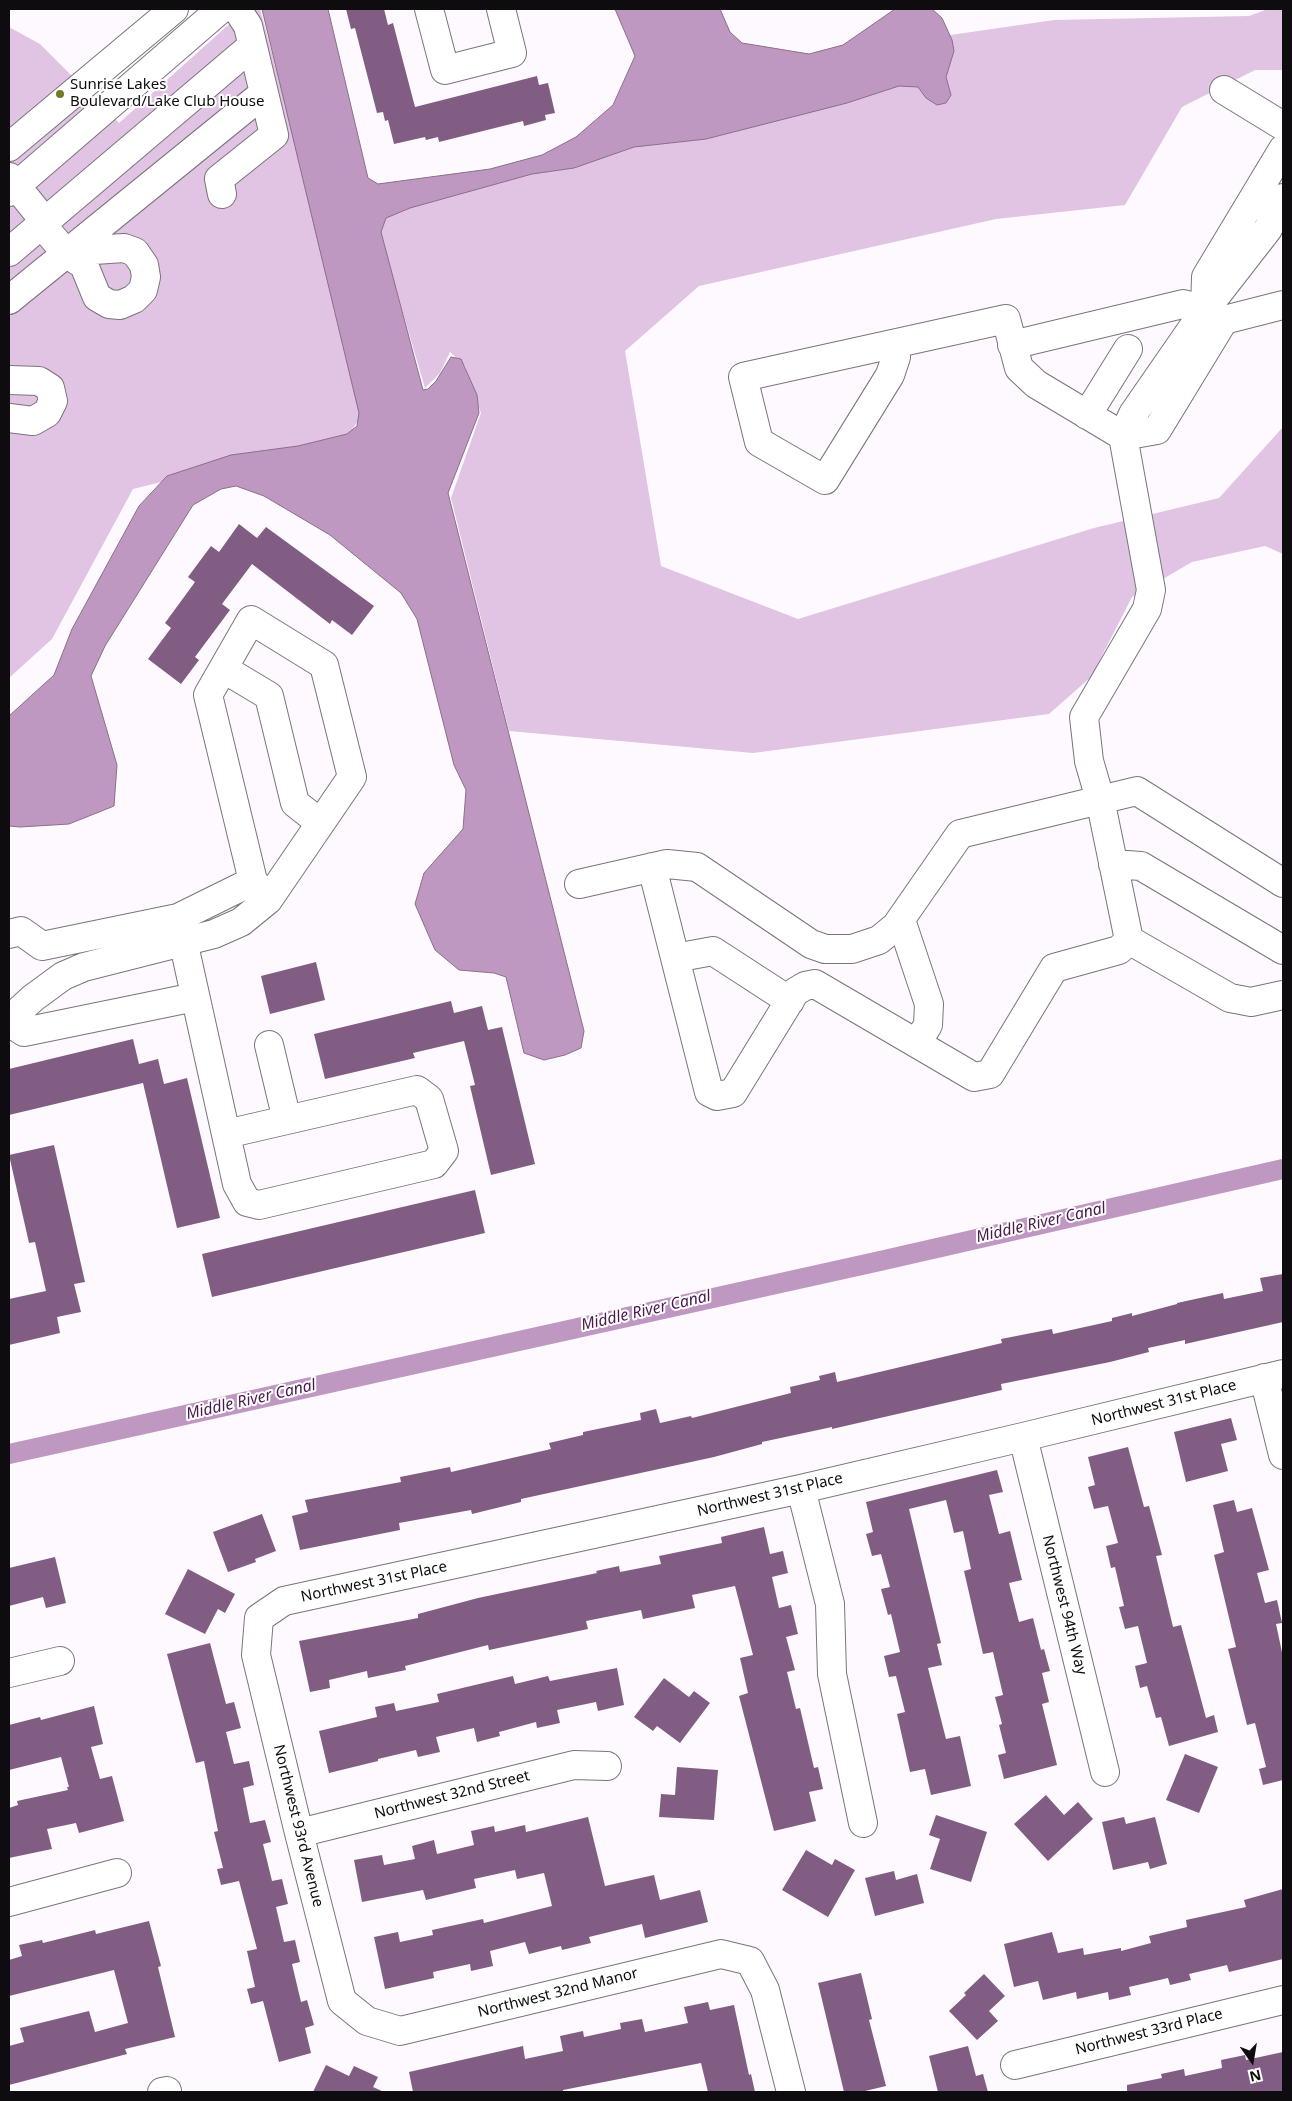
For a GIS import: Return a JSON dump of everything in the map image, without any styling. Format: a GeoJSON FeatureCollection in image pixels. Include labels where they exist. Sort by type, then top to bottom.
{"type":"FeatureCollection","features":[{"type":"Feature","properties":{"kind":"street"},"geometry":{"type":"LineString","coordinates":[[74,248],[41,224],[38,213],[11,189],[221,9]]}},
{"type":"Feature","properties":{"kind":"street"},"geometry":{"type":"LineString","coordinates":[[222,194],[219,179],[274,135],[248,26],[237,9]]}},
{"type":"Feature","properties":{"kind":"street"},"geometry":{"type":"LineString","coordinates":[[429,9],[445,70],[512,53],[501,9]]}},
{"type":"Feature","properties":{"kind":"street"},"geometry":{"type":"LineString","coordinates":[[9,147],[162,12],[182,43]]}},
{"type":"Feature","properties":{"kind":"street"},"geometry":{"type":"LineString","coordinates":[[9,252],[252,46]]}},
{"type":"Feature","properties":{"kind":"street"},"geometry":{"type":"LineString","coordinates":[[1224,90],[1283,126]]}},
{"type":"Feature","properties":{"kind":"street"},"geometry":{"type":"LineString","coordinates":[[9,300],[264,93]]}},
{"type":"Feature","properties":{"kind":"street"},"geometry":{"type":"LineString","coordinates":[[1214,315],[1206,277],[1283,149]]}},
{"type":"Feature","properties":{"kind":"street"},"geometry":{"type":"LineString","coordinates":[[1283,198],[1276,232],[1214,315],[1133,414],[1123,436],[1151,590],[1147,609],[1084,717],[1089,761],[1100,799],[1129,940],[1230,998],[1251,1002],[1283,994]]}},
{"type":"Feature","properties":{"kind":"street"},"geometry":{"type":"LineString","coordinates":[[1012,345],[1183,304],[1214,315],[1283,305]]}},
{"type":"Feature","properties":{"kind":"street"},"geometry":{"type":"LineString","coordinates":[[893,345],[896,357],[890,375],[825,480],[759,442],[743,377],[1006,319],[1019,368],[1036,384],[1123,436]]}},
{"type":"Feature","properties":{"kind":"street"},"geometry":{"type":"LineString","coordinates":[[1087,415],[1128,349]]}},
{"type":"Feature","properties":{"kind":"street"},"geometry":{"type":"LineString","coordinates":[[9,380],[39,381],[50,388],[53,401],[47,413],[33,420],[9,418]]}},
{"type":"Feature","properties":{"kind":"street"},"geometry":{"type":"LineString","coordinates":[[9,934],[21,931],[42,946],[181,930],[214,934],[241,922],[261,890],[319,822],[352,777],[324,665],[251,620],[208,695],[261,890]]}},
{"type":"Feature","properties":{"kind":"street"},"geometry":{"type":"LineString","coordinates":[[224,669],[268,696],[295,803],[319,822]]}},
{"type":"Feature","properties":{"kind":"street"},"geometry":{"type":"LineString","coordinates":[[579,884],[667,864],[697,867],[810,944],[820,948],[852,948],[879,940],[896,926],[960,834],[1137,791],[1283,883]]}},
{"type":"Feature","properties":{"kind":"street"},"geometry":{"type":"LineString","coordinates":[[1113,864],[1142,866],[1283,950]]}},
{"type":"Feature","properties":{"kind":"street"},"geometry":{"type":"LineString","coordinates":[[652,867],[709,1092],[717,1096],[733,1093],[795,992],[805,986],[816,984],[974,1077],[990,1074],[1054,968],[1119,950],[1129,940]]}},
{"type":"Feature","properties":{"kind":"street"},"geometry":{"type":"LineString","coordinates":[[901,920],[929,1004],[928,1025],[917,1043]]}},
{"type":"Feature","properties":{"kind":"street"},"geometry":{"type":"LineString","coordinates":[[181,930],[237,1184],[247,1202],[259,1205],[434,1164],[444,1151],[429,1100],[417,1090],[226,1134]]}},
{"type":"Feature","properties":{"kind":"street"},"geometry":{"type":"LineString","coordinates":[[181,930],[63,976],[33,998],[9,1021],[24,1032],[196,997]]}},
{"type":"Feature","properties":{"kind":"street"},"geometry":{"type":"LineString","coordinates":[[816,984],[820,948]]}},
{"type":"Feature","properties":{"kind":"street"},"geometry":{"type":"LineString","coordinates":[[675,958],[713,950],[790,1001]]}},
{"type":"Feature","properties":{"kind":"street"},"geometry":{"type":"LineString","coordinates":[[269,1045],[287,1120]]}},
{"type":"Feature","properties":{"kind":"street"},"geometry":{"type":"LineString","coordinates":[[1274,1376],[1283,1455]]}},
{"type":"Feature","properties":{"kind":"street","name":"Northwest 31st Place"},"geometry":{"type":"LineString","coordinates":[[259,1618],[284,1602],[800,1489],[1274,1376]]}},
{"type":"Feature","properties":{"kind":"street","name":"Northwest 94th Way"},"geometry":{"type":"LineString","coordinates":[[1023,1437],[1105,1772]]}},
{"type":"Feature","properties":{"kind":"street"},"geometry":{"type":"LineString","coordinates":[[800,1489],[830,1604],[832,1674],[863,1823]]}},
{"type":"Feature","properties":{"kind":"street","name":"Northwest 93rd Avenue"},"geometry":{"type":"LineString","coordinates":[[259,1618],[256,1656],[342,2001],[366,2021]]}},
{"type":"Feature","properties":{"kind":"street"},"geometry":{"type":"LineString","coordinates":[[9,1673],[60,1661]]}},
{"type":"Feature","properties":{"kind":"street","name":"Northwest 32nd Street"},"geometry":{"type":"LineString","coordinates":[[299,1832],[574,1765],[607,1766]]}},
{"type":"Feature","properties":{"kind":"street"},"geometry":{"type":"LineString","coordinates":[[9,1902],[117,1873]]}},
{"type":"Feature","properties":{"kind":"street","name":"Northwest 32nd Manor"},"geometry":{"type":"LineString","coordinates":[[366,2021],[400,2031],[721,1954],[750,1961],[765,1990],[791,2092]]}},
{"type":"Feature","properties":{"kind":"street","name":"Northwest 33rd Place"},"geometry":{"type":"LineString","coordinates":[[1015,2065],[1283,2000]]}},
{"type":"Feature","properties":{"kind":"shaded area"},"geometry":{"type":"Polygon","coordinates":[[[246,9],[260,9],[335,285],[373,215],[937,37],[1054,20],[1249,16],[1268,9],[1283,9],[1283,70],[1255,70],[1182,107],[1125,205],[996,219],[699,286],[625,351],[661,566],[798,619],[1094,528],[1219,498],[1283,427],[1283,554],[1265,546],[1192,562],[1132,597],[1091,677],[1049,714],[753,753],[509,731],[451,498],[481,413],[465,366],[450,352],[440,373],[425,388],[396,289],[334,302],[361,417],[348,435],[133,489],[52,639],[9,678],[9,27],[40,44],[119,123],[246,9]]]}},
{"type":"Feature","properties":{"kind":"shaded area"},"geometry":{"type":"Polygon","coordinates":[[[262,9],[328,9],[368,178],[378,184],[490,169],[542,155],[576,137],[613,105],[635,56],[615,9],[720,9],[730,32],[742,43],[809,54],[843,45],[895,9],[932,9],[942,18],[952,40],[954,51],[946,77],[951,95],[946,103],[937,105],[926,98],[918,87],[899,86],[847,103],[706,139],[634,147],[574,168],[532,174],[410,208],[386,218],[381,232],[423,390],[428,389],[436,381],[451,357],[461,359],[477,395],[479,413],[448,493],[584,1031],[581,1048],[565,1055],[544,1060],[524,1053],[506,977],[494,973],[459,970],[435,950],[415,904],[424,873],[463,829],[466,790],[454,765],[417,619],[401,593],[330,535],[264,496],[236,486],[221,489],[193,505],[105,646],[91,676],[117,765],[114,806],[69,824],[9,826],[9,716],[54,675],[72,629],[139,506],[167,476],[231,455],[298,446],[347,434],[357,426],[359,413],[262,9]]]}},
{"type":"Feature","properties":{"kind":"building"},"geometry":{"type":"Polygon","coordinates":[[[346,9],[384,9],[388,25],[393,23],[415,107],[537,76],[539,85],[548,83],[555,113],[545,115],[546,120],[524,126],[523,121],[439,142],[438,137],[426,140],[425,137],[394,144],[388,120],[385,121],[383,112],[377,113],[355,28],[351,29],[346,9]]]}},
{"type":"Feature","properties":{"kind":"building"},"geometry":{"type":"Polygon","coordinates":[[[239,524],[257,538],[266,527],[374,606],[352,635],[332,620],[330,624],[252,564],[222,604],[230,610],[195,657],[199,660],[181,684],[148,659],[171,628],[165,623],[195,582],[188,577],[211,546],[219,552],[239,524]]]}},
{"type":"Feature","properties":{"kind":"building"},"geometry":{"type":"Polygon","coordinates":[[[316,962],[325,1000],[270,1014],[261,976],[316,962]]]}},
{"type":"Feature","properties":{"kind":"building"},"geometry":{"type":"Polygon","coordinates":[[[451,1001],[454,1013],[482,1006],[488,1030],[502,1027],[535,1164],[491,1175],[470,1086],[475,1085],[464,1041],[413,1053],[415,1058],[325,1079],[314,1034],[451,1001]]]}},
{"type":"Feature","properties":{"kind":"building"},"geometry":{"type":"Polygon","coordinates":[[[133,1039],[139,1064],[158,1059],[164,1084],[187,1078],[220,1218],[177,1228],[143,1083],[9,1115],[9,1069],[133,1039]]]}},
{"type":"Feature","properties":{"kind":"building"},"geometry":{"type":"Polygon","coordinates":[[[54,1145],[85,1282],[74,1284],[81,1312],[57,1317],[60,1333],[9,1345],[9,1299],[46,1291],[35,1242],[29,1243],[9,1155],[54,1145]]]}},
{"type":"Feature","properties":{"kind":"building"},"geometry":{"type":"Polygon","coordinates":[[[475,1190],[485,1233],[212,1297],[202,1254],[475,1190]]]}},
{"type":"Feature","properties":{"kind":"building"},"geometry":{"type":"Polygon","coordinates":[[[1283,1274],[1283,1322],[1185,1344],[1185,1340],[1148,1348],[1149,1352],[1110,1362],[1001,1384],[1002,1390],[832,1429],[832,1427],[762,1442],[762,1444],[714,1457],[521,1499],[521,1502],[472,1514],[471,1510],[399,1523],[400,1530],[300,1550],[292,1516],[308,1512],[305,1500],[401,1482],[400,1477],[450,1467],[451,1472],[551,1449],[549,1443],[583,1435],[583,1432],[641,1420],[640,1413],[656,1409],[660,1423],[691,1416],[692,1418],[791,1393],[790,1387],[820,1380],[819,1376],[835,1372],[837,1382],[1002,1343],[1001,1339],[1052,1329],[1053,1334],[1112,1321],[1112,1318],[1132,1313],[1132,1316],[1177,1303],[1223,1293],[1224,1299],[1263,1291],[1260,1278],[1283,1274]]]}},
{"type":"Feature","properties":{"kind":"building"},"geometry":{"type":"Polygon","coordinates":[[[1231,1418],[1237,1440],[1221,1444],[1228,1471],[1186,1482],[1174,1432],[1231,1418]]]}},
{"type":"Feature","properties":{"kind":"building"},"geometry":{"type":"Polygon","coordinates":[[[1128,1447],[1144,1507],[1149,1506],[1162,1555],[1156,1556],[1173,1627],[1181,1625],[1206,1718],[1214,1715],[1218,1732],[1169,1746],[1161,1717],[1156,1718],[1147,1686],[1140,1688],[1135,1666],[1147,1663],[1138,1626],[1125,1629],[1119,1607],[1124,1606],[1115,1567],[1111,1568],[1106,1546],[1118,1543],[1108,1506],[1094,1509],[1088,1487],[1095,1485],[1088,1457],[1128,1447]]]}},
{"type":"Feature","properties":{"kind":"building"},"geometry":{"type":"Polygon","coordinates":[[[997,1470],[1003,1492],[989,1495],[999,1534],[1010,1531],[1022,1580],[1009,1583],[1019,1622],[1033,1618],[1041,1650],[1044,1649],[1050,1671],[1042,1673],[1049,1702],[1042,1704],[1057,1765],[1004,1779],[998,1755],[1006,1753],[999,1725],[1002,1724],[995,1697],[1003,1695],[993,1652],[983,1654],[964,1571],[971,1569],[963,1531],[954,1533],[946,1500],[909,1509],[941,1643],[937,1644],[942,1665],[928,1668],[946,1739],[960,1736],[971,1786],[931,1795],[925,1769],[910,1772],[897,1714],[905,1712],[896,1676],[889,1677],[884,1656],[900,1652],[891,1614],[888,1615],[881,1589],[890,1587],[881,1554],[872,1556],[866,1534],[873,1532],[866,1502],[997,1470]]]}},
{"type":"Feature","properties":{"kind":"building"},"geometry":{"type":"Polygon","coordinates":[[[1234,1500],[1237,1512],[1252,1508],[1269,1570],[1257,1573],[1265,1603],[1277,1600],[1282,1623],[1276,1624],[1283,1657],[1283,1780],[1263,1785],[1259,1769],[1266,1767],[1255,1723],[1247,1725],[1228,1649],[1236,1647],[1214,1555],[1224,1552],[1213,1505],[1234,1500]]]}},
{"type":"Feature","properties":{"kind":"building"},"geometry":{"type":"Polygon","coordinates":[[[262,1514],[276,1551],[255,1559],[256,1562],[228,1572],[213,1532],[262,1514]]]}},
{"type":"Feature","properties":{"kind":"building"},"geometry":{"type":"Polygon","coordinates":[[[764,1527],[770,1554],[783,1551],[788,1573],[772,1577],[779,1608],[791,1605],[798,1634],[786,1637],[795,1670],[787,1672],[796,1709],[800,1708],[814,1768],[818,1767],[823,1789],[809,1792],[816,1821],[774,1831],[739,1696],[748,1693],[740,1658],[753,1655],[735,1586],[692,1595],[695,1608],[643,1619],[641,1610],[586,1621],[588,1629],[489,1650],[488,1645],[405,1666],[406,1670],[368,1678],[367,1671],[329,1680],[330,1688],[310,1692],[299,1641],[418,1618],[418,1614],[478,1598],[597,1573],[596,1571],[619,1566],[620,1572],[661,1564],[659,1556],[722,1543],[721,1537],[764,1527]]]}},
{"type":"Feature","properties":{"kind":"building"},"geometry":{"type":"Polygon","coordinates":[[[55,1557],[66,1603],[46,1608],[43,1597],[9,1606],[9,1568],[55,1557]]]}},
{"type":"Feature","properties":{"kind":"building"},"geometry":{"type":"Polygon","coordinates":[[[188,1569],[235,1594],[225,1613],[218,1609],[205,1634],[165,1614],[188,1569]]]}},
{"type":"Feature","properties":{"kind":"building"},"geometry":{"type":"Polygon","coordinates":[[[210,1643],[226,1704],[234,1702],[241,1728],[226,1732],[234,1764],[249,1761],[254,1785],[243,1788],[250,1823],[265,1820],[271,1842],[263,1844],[272,1881],[282,1879],[288,1904],[276,1907],[284,1942],[295,1940],[300,1962],[292,1964],[301,2002],[307,2000],[314,2025],[305,2028],[311,2053],[279,2062],[263,2001],[251,2004],[247,1989],[255,1987],[247,1951],[257,1949],[239,1881],[221,1885],[217,1869],[223,1868],[214,1832],[218,1831],[204,1761],[196,1763],[167,1654],[210,1643]]]}},
{"type":"Feature","properties":{"kind":"building"},"geometry":{"type":"Polygon","coordinates":[[[617,1668],[624,1705],[598,1711],[596,1702],[557,1710],[560,1723],[537,1728],[536,1722],[499,1732],[500,1736],[477,1742],[474,1728],[436,1737],[440,1752],[418,1757],[416,1750],[329,1773],[319,1731],[377,1717],[375,1707],[394,1703],[396,1711],[439,1702],[437,1694],[513,1676],[515,1684],[548,1676],[550,1681],[617,1668]]]}},
{"type":"Feature","properties":{"kind":"building"},"geometry":{"type":"Polygon","coordinates":[[[664,1678],[689,1697],[694,1691],[710,1703],[680,1743],[657,1726],[653,1731],[634,1717],[664,1678]]]}},
{"type":"Feature","properties":{"kind":"building"},"geometry":{"type":"Polygon","coordinates":[[[94,1706],[103,1744],[91,1747],[100,1779],[112,1776],[124,1821],[79,1833],[76,1823],[47,1829],[52,1849],[9,1858],[9,1808],[18,1805],[17,1801],[68,1790],[67,1787],[69,1787],[61,1757],[9,1770],[9,1725],[40,1717],[41,1720],[94,1706]]]}},
{"type":"Feature","properties":{"kind":"building"},"geometry":{"type":"Polygon","coordinates":[[[1185,1754],[1218,1767],[1199,1813],[1166,1800],[1185,1754]]]}},
{"type":"Feature","properties":{"kind":"building"},"geometry":{"type":"Polygon","coordinates":[[[677,1767],[718,1770],[714,1820],[659,1817],[661,1794],[675,1795],[677,1767]]]}},
{"type":"Feature","properties":{"kind":"building"},"geometry":{"type":"Polygon","coordinates":[[[1046,1795],[1064,1815],[1078,1802],[1093,1819],[1048,1861],[1014,1824],[1046,1795]]]}},
{"type":"Feature","properties":{"kind":"building"},"geometry":{"type":"Polygon","coordinates":[[[936,1815],[987,1832],[971,1882],[930,1869],[940,1839],[929,1835],[936,1815]]]}},
{"type":"Feature","properties":{"kind":"building"},"geometry":{"type":"Polygon","coordinates":[[[588,1817],[605,1886],[654,1875],[660,1900],[700,1890],[708,1922],[645,1938],[642,1924],[589,1937],[591,1943],[562,1950],[561,1946],[529,1954],[525,1942],[490,1951],[493,1966],[471,1971],[470,1964],[433,1972],[434,1978],[385,1989],[374,1937],[398,1932],[400,1942],[433,1935],[432,1930],[483,1919],[484,1923],[552,1906],[544,1873],[517,1879],[515,1870],[474,1879],[476,1888],[426,1900],[423,1890],[362,1902],[354,1860],[382,1855],[384,1865],[415,1859],[412,1846],[434,1840],[437,1854],[474,1845],[471,1831],[494,1826],[495,1832],[525,1825],[526,1832],[588,1817]]]}},
{"type":"Feature","properties":{"kind":"building"},"geometry":{"type":"Polygon","coordinates":[[[1124,1817],[1126,1824],[1155,1817],[1167,1864],[1150,1869],[1148,1862],[1113,1870],[1102,1822],[1124,1817]]]}},
{"type":"Feature","properties":{"kind":"building"},"geometry":{"type":"Polygon","coordinates":[[[806,1850],[832,1865],[835,1859],[855,1870],[828,1917],[782,1890],[806,1850]]]}},
{"type":"Feature","properties":{"kind":"building"},"geometry":{"type":"Polygon","coordinates":[[[894,1871],[896,1880],[917,1874],[924,1903],[875,1916],[865,1878],[894,1871]]]}},
{"type":"Feature","properties":{"kind":"building"},"geometry":{"type":"Polygon","coordinates":[[[1283,1889],[1283,1959],[1229,1972],[1227,1965],[1189,1974],[1191,1980],[1170,1985],[1168,1978],[1129,1987],[1131,1995],[1109,2000],[1108,1992],[1077,1999],[1076,1992],[1043,2000],[1038,1981],[1014,1987],[1004,1944],[1052,1932],[1058,1953],[1083,1948],[1084,1955],[1121,1948],[1121,1951],[1151,1943],[1149,1936],[1187,1927],[1186,1920],[1246,1907],[1244,1900],[1283,1889]]]}},
{"type":"Feature","properties":{"kind":"building"},"geometry":{"type":"Polygon","coordinates":[[[149,1921],[161,1966],[158,1967],[175,2037],[125,2049],[127,2054],[9,2085],[9,2046],[24,2042],[20,2028],[89,2011],[95,2032],[128,2023],[114,1970],[9,1996],[9,1960],[22,1956],[19,1945],[42,1940],[43,1943],[95,1930],[96,1934],[149,1921]]]}},
{"type":"Feature","properties":{"kind":"building"},"geometry":{"type":"Polygon","coordinates":[[[861,1973],[872,2019],[869,2020],[886,2086],[861,2092],[844,2092],[818,1983],[861,1973]]]}},
{"type":"Feature","properties":{"kind":"building"},"geometry":{"type":"Polygon","coordinates":[[[984,1974],[1005,1996],[989,2011],[998,2021],[977,2040],[949,2011],[984,1974]]]}},
{"type":"Feature","properties":{"kind":"building"},"geometry":{"type":"Polygon","coordinates":[[[708,2002],[710,2010],[734,2005],[749,2075],[751,2074],[755,2092],[708,2092],[701,2063],[563,2090],[563,2092],[413,2092],[409,2072],[523,2046],[525,2059],[563,2051],[560,2036],[583,2031],[584,2037],[621,2029],[620,2023],[642,2019],[645,2032],[688,2023],[684,2007],[708,2002]]]}},
{"type":"Feature","properties":{"kind":"building"},"geometry":{"type":"Polygon","coordinates":[[[968,2046],[976,2076],[983,2074],[988,2092],[938,2092],[929,2056],[968,2046]]]}},
{"type":"Feature","properties":{"kind":"building"},"geometry":{"type":"Polygon","coordinates":[[[1283,2052],[1283,2092],[1127,2092],[1127,2085],[1162,2078],[1161,2074],[1184,2069],[1185,2076],[1222,2068],[1221,2060],[1245,2055],[1246,2060],[1283,2052]]]}},
{"type":"Feature","properties":{"kind":"building"},"geometry":{"type":"Polygon","coordinates":[[[326,2065],[349,2076],[354,2066],[378,2077],[373,2087],[384,2092],[313,2092],[326,2065]]]}},
{"type":"Feature","properties":{"kind":"waterway","name":"Middle River Canal"},"geometry":{"type":"LineString","coordinates":[[9,1454],[880,1261],[1283,1169]]}},
{"type":"Feature","properties":{"kind":"place","name":"Sunrise Lakes Boulevard/Lake Club House"},"geometry":{"type":"Point","coordinates":[60,94]}}]}
